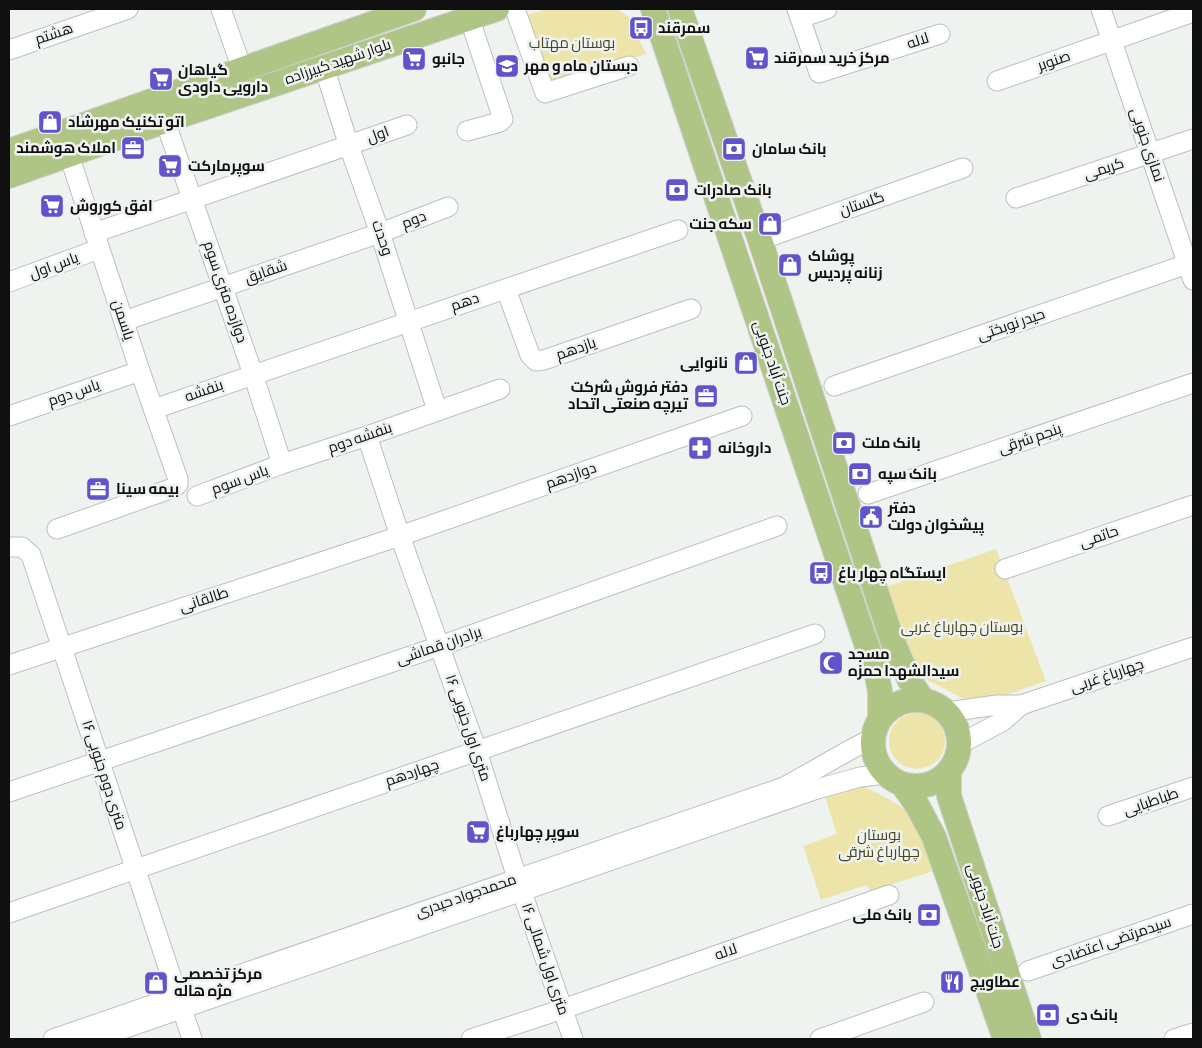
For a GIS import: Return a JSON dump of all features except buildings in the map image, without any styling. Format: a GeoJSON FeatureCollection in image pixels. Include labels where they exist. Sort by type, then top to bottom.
{"type":"FeatureCollection","features":[{"type":"Feature","properties":{"kind":"main road","name":"بلوار شهید کبیرزاده"},"geometry":{"type":"LineString","coordinates":[[9,151],[414,9]]}},
{"type":"Feature","properties":{"kind":"main road","name":"بلوار شهید کبیرزاده"},"geometry":{"type":"LineString","coordinates":[[9,176],[165,121],[497,9]]}},
{"type":"Feature","properties":{"kind":"main road","name":"جنت آباد جنوبی"},"geometry":{"type":"LineString","coordinates":[[680,9],[760,240],[892,640],[909,679],[922,700]]}},
{"type":"Feature","properties":{"kind":"main road","name":"جنت آباد جنوبی"},"geometry":{"type":"LineString","coordinates":[[651,10],[877,676],[880,691],[876,728]]}},
{"type":"Feature","properties":{"kind":"main road"},"geometry":{"type":"LineString","coordinates":[[922,700],[936,704],[947,712],[957,727],[960,744],[955,764],[949,772],[929,784],[916,787],[894,779],[877,763],[873,751],[876,728],[888,709],[898,703],[922,700]]}},
{"type":"Feature","properties":{"kind":"main road","name":"جنت آباد جنوبی"},"geometry":{"type":"LineString","coordinates":[[949,772],[949,796],[1029,1039]]}},
{"type":"Feature","properties":{"kind":"main road","name":"جنت آباد جنوبی"},"geometry":{"type":"LineString","coordinates":[[894,779],[917,805],[934,837],[1005,1039]]}},
{"type":"Feature","properties":{"kind":"street","name":"هشتم"},"geometry":{"type":"LineString","coordinates":[[9,50],[128,9]]}},
{"type":"Feature","properties":{"kind":"street"},"geometry":{"type":"LineString","coordinates":[[221,9],[242,69]]}},
{"type":"Feature","properties":{"kind":"street"},"geometry":{"type":"LineString","coordinates":[[515,9],[545,93],[629,66]]}},
{"type":"Feature","properties":{"kind":"street"},"geometry":{"type":"LineString","coordinates":[[798,13],[827,9]]}},
{"type":"Feature","properties":{"kind":"street","name":"نمازی جنوبی"},"geometry":{"type":"LineString","coordinates":[[1101,9],[1191,269]]}},
{"type":"Feature","properties":{"kind":"street","name":"صنوبر"},"geometry":{"type":"LineString","coordinates":[[997,81],[1193,12]]}},
{"type":"Feature","properties":{"kind":"street","name":"لاله"},"geometry":{"type":"LineString","coordinates":[[798,13],[820,73],[940,34]]}},
{"type":"Feature","properties":{"kind":"street"},"geometry":{"type":"LineString","coordinates":[[467,131],[500,122],[503,119],[469,17]]}},
{"type":"Feature","properties":{"kind":"street","name":"وحدت"},"geometry":{"type":"LineString","coordinates":[[324,67],[438,410]]}},
{"type":"Feature","properties":{"kind":"street","name":"دوازده متری سوم"},"geometry":{"type":"LineString","coordinates":[[165,121],[223,286],[282,464]]}},
{"type":"Feature","properties":{"kind":"street","name":"اول"},"geometry":{"type":"LineString","coordinates":[[192,199],[407,125]]}},
{"type":"Feature","properties":{"kind":"street","name":"کریمی"},"geometry":{"type":"LineString","coordinates":[[1016,198],[1193,139]]}},
{"type":"Feature","properties":{"kind":"street","name":"یاسمن"},"geometry":{"type":"LineString","coordinates":[[57,530],[173,488],[178,484],[178,479],[68,155]]}},
{"type":"Feature","properties":{"kind":"street","name":"گلستان"},"geometry":{"type":"LineString","coordinates":[[760,240],[963,168]]}},
{"type":"Feature","properties":{"kind":"street","name":"یاس اول"},"geometry":{"type":"LineString","coordinates":[[9,282],[192,199]]}},
{"type":"Feature","properties":{"kind":"street","name":"دوم"},"geometry":{"type":"LineString","coordinates":[[380,233],[448,207]]}},
{"type":"Feature","properties":{"kind":"street","name":"دهم"},"geometry":{"type":"LineString","coordinates":[[253,374],[678,230]]}},
{"type":"Feature","properties":{"kind":"street","name":"شقایق"},"geometry":{"type":"LineString","coordinates":[[124,321],[380,233]]}},
{"type":"Feature","properties":{"kind":"street","name":"حیدر نوبختی"},"geometry":{"type":"LineString","coordinates":[[834,386],[1191,269]]}},
{"type":"Feature","properties":{"kind":"street","name":"یازدهم"},"geometry":{"type":"LineString","coordinates":[[506,288],[530,356],[536,360],[544,360],[691,309]]}},
{"type":"Feature","properties":{"kind":"street","name":"یاس دوم"},"geometry":{"type":"LineString","coordinates":[[9,416],[140,371]]}},
{"type":"Feature","properties":{"kind":"street","name":"بنفشه"},"geometry":{"type":"LineString","coordinates":[[154,409],[253,374]]}},
{"type":"Feature","properties":{"kind":"street","name":"پنجم شرقی"},"geometry":{"type":"LineString","coordinates":[[868,494],[1193,383]]}},
{"type":"Feature","properties":{"kind":"street","name":"بنفشه دوم"},"geometry":{"type":"LineString","coordinates":[[282,464],[500,389]]}},
{"type":"Feature","properties":{"kind":"street","name":"دوازدهم"},"geometry":{"type":"LineString","coordinates":[[400,536],[742,416]]}},
{"type":"Feature","properties":{"kind":"street","name":"۱۶ متری اول جنوبی"},"geometry":{"type":"LineString","coordinates":[[367,436],[400,536],[477,751],[520,885]]}},
{"type":"Feature","properties":{"kind":"street","name":"یاس سوم"},"geometry":{"type":"LineString","coordinates":[[197,496],[282,464]]}},
{"type":"Feature","properties":{"kind":"street","name":"حاتمی"},"geometry":{"type":"LineString","coordinates":[[1005,569],[1193,505]]}},
{"type":"Feature","properties":{"kind":"street","name":"برادران قماشی"},"geometry":{"type":"LineString","coordinates":[[9,792],[440,646],[776,526]]}},
{"type":"Feature","properties":{"kind":"street","name":"طالقانی"},"geometry":{"type":"LineString","coordinates":[[9,665],[400,536]]}},
{"type":"Feature","properties":{"kind":"street","name":"۱۶ متری دوم جنوبی"},"geometry":{"type":"LineString","coordinates":[[9,547],[22,547],[31,555],[192,1039]]}},
{"type":"Feature","properties":{"kind":"street","name":"چهاردهم"},"geometry":{"type":"LineString","coordinates":[[9,913],[815,634]]}},
{"type":"Feature","properties":{"kind":"street","name":"چهارباغ غربی"},"geometry":{"type":"LineString","coordinates":[[1021,705],[1193,646]]}},
{"type":"Feature","properties":{"kind":"street"},"geometry":{"type":"LineString","coordinates":[[947,712],[997,705],[1021,705]]}},
{"type":"Feature","properties":{"kind":"street"},"geometry":{"type":"LineString","coordinates":[[960,744],[1003,721],[1021,705]]}},
{"type":"Feature","properties":{"kind":"street","name":"محمدجواد حیدری"},"geometry":{"type":"LineString","coordinates":[[520,885],[784,787],[851,749],[876,728]]}},
{"type":"Feature","properties":{"kind":"street","name":"محمدجواد حیدری"},"geometry":{"type":"LineString","coordinates":[[52,1039],[180,1002],[520,885],[817,789],[860,777],[894,779]]}},
{"type":"Feature","properties":{"kind":"street","name":"طباطبایی"},"geometry":{"type":"LineString","coordinates":[[1108,816],[1193,788]]}},
{"type":"Feature","properties":{"kind":"street","name":"۱۶ متری اول شمالی"},"geometry":{"type":"LineString","coordinates":[[520,885],[573,1039]]}},
{"type":"Feature","properties":{"kind":"street","name":"لاله"},"geometry":{"type":"LineString","coordinates":[[471,1039],[563,1009],[889,895]]}},
{"type":"Feature","properties":{"kind":"street","name":"سیدمرتضی اعتضادی"},"geometry":{"type":"LineString","coordinates":[[1028,971],[1193,914]]}},
{"type":"Feature","properties":{"kind":"street","name":"محمدجواد حیدری"},"geometry":{"type":"LineString","coordinates":[[94,1039],[180,1002]]}},
{"type":"Feature","properties":{"kind":"street"},"geometry":{"type":"LineString","coordinates":[[820,1039],[924,1002]]}},
{"type":"Feature","properties":{"kind":"street"},"geometry":{"type":"LineString","coordinates":[[1174,1039],[1193,1033]]}},
{"type":"Feature","properties":{"kind":"green space","name":"بوستان مهتاب"},"geometry":{"type":"Polygon","coordinates":[[[547,9],[617,9],[629,17],[646,54],[550,85],[527,15],[547,9]]]}},
{"type":"Feature","properties":{"kind":"green space","name":"بوستان چهارباغ غربی"},"geometry":{"type":"Polygon","coordinates":[[[996,549],[1046,681],[988,701],[970,701],[918,675],[883,588],[996,549]]]}},
{"type":"Feature","properties":{"kind":"green space"},"geometry":{"type":"Polygon","coordinates":[[[917,713],[928,715],[937,721],[943,730],[945,741],[943,752],[937,761],[928,767],[917,769],[906,767],[897,761],[891,752],[889,741],[891,730],[897,721],[906,715],[917,713]]]}},
{"type":"Feature","properties":{"kind":"green space","name":"بوستان چهارباغ شرقی"},"geometry":{"type":"Polygon","coordinates":[[[862,786],[894,802],[907,812],[919,826],[924,836],[936,870],[871,891],[866,885],[821,900],[803,846],[837,834],[823,791],[862,786]]]}},
{"type":"Feature","properties":{"kind":"place","name":"سمرقند"},"geometry":{"type":"Point","coordinates":[641,28]}},
{"type":"Feature","properties":{"kind":"place","name":"مرکز خرید سمرقند"},"geometry":{"type":"Point","coordinates":[757,58]}},
{"type":"Feature","properties":{"kind":"place","name":"جانبو"},"geometry":{"type":"Point","coordinates":[414,59]}},
{"type":"Feature","properties":{"kind":"place","name":"دبستان ماه و مهر"},"geometry":{"type":"Point","coordinates":[507,66]}},
{"type":"Feature","properties":{"kind":"place","name":"گیاهان دارویی داودی"},"geometry":{"type":"Point","coordinates":[161,79]}},
{"type":"Feature","properties":{"kind":"place","name":"اتو تکنیک مهرشاد"},"geometry":{"type":"Point","coordinates":[50,122]}},
{"type":"Feature","properties":{"kind":"place","name":"املاک هوشمند"},"geometry":{"type":"Point","coordinates":[133,148]}},
{"type":"Feature","properties":{"kind":"place","name":"بانک سامان"},"geometry":{"type":"Point","coordinates":[734,149]}},
{"type":"Feature","properties":{"kind":"place","name":"سوپرمارکت"},"geometry":{"type":"Point","coordinates":[170,166]}},
{"type":"Feature","properties":{"kind":"place","name":"بانک صادرات"},"geometry":{"type":"Point","coordinates":[677,190]}},
{"type":"Feature","properties":{"kind":"place","name":"افق کوروش"},"geometry":{"type":"Point","coordinates":[52,206]}},
{"type":"Feature","properties":{"kind":"place","name":"سکه جنت"},"geometry":{"type":"Point","coordinates":[770,224]}},
{"type":"Feature","properties":{"kind":"place","name":"پوشاک زنانه پردیس"},"geometry":{"type":"Point","coordinates":[790,265]}},
{"type":"Feature","properties":{"kind":"place","name":"نانوایی"},"geometry":{"type":"Point","coordinates":[746,363]}},
{"type":"Feature","properties":{"kind":"place","name":"دفتر فروش شرکت تیرچه صنعتی اتحاد"},"geometry":{"type":"Point","coordinates":[706,396]}},
{"type":"Feature","properties":{"kind":"place","name":"بانک ملت"},"geometry":{"type":"Point","coordinates":[844,443]}},
{"type":"Feature","properties":{"kind":"place","name":"داروخانه"},"geometry":{"type":"Point","coordinates":[700,448]}},
{"type":"Feature","properties":{"kind":"place","name":"بانک سپه"},"geometry":{"type":"Point","coordinates":[860,474]}},
{"type":"Feature","properties":{"kind":"place","name":"بیمه سینا"},"geometry":{"type":"Point","coordinates":[98,489]}},
{"type":"Feature","properties":{"kind":"place","name":"دفتر پیشخوان دولت"},"geometry":{"type":"Point","coordinates":[871,517]}},
{"type":"Feature","properties":{"kind":"place","name":"ایستگاه چهار باغ"},"geometry":{"type":"Point","coordinates":[821,573]}},
{"type":"Feature","properties":{"kind":"place","name":"مسجد سیدالشهدا حمزه"},"geometry":{"type":"Point","coordinates":[831,663]}},
{"type":"Feature","properties":{"kind":"place","name":"سوپر چهارباغ"},"geometry":{"type":"Point","coordinates":[478,832]}},
{"type":"Feature","properties":{"kind":"place","name":"بانک ملی"},"geometry":{"type":"Point","coordinates":[929,915]}},
{"type":"Feature","properties":{"kind":"place","name":"عطاویچ"},"geometry":{"type":"Point","coordinates":[952,982]}},
{"type":"Feature","properties":{"kind":"place","name":"مرکز تخصصی مژه هاله"},"geometry":{"type":"Point","coordinates":[156,983]}},
{"type":"Feature","properties":{"kind":"place","name":"بانک دی"},"geometry":{"type":"Point","coordinates":[1048,1015]}}]}
